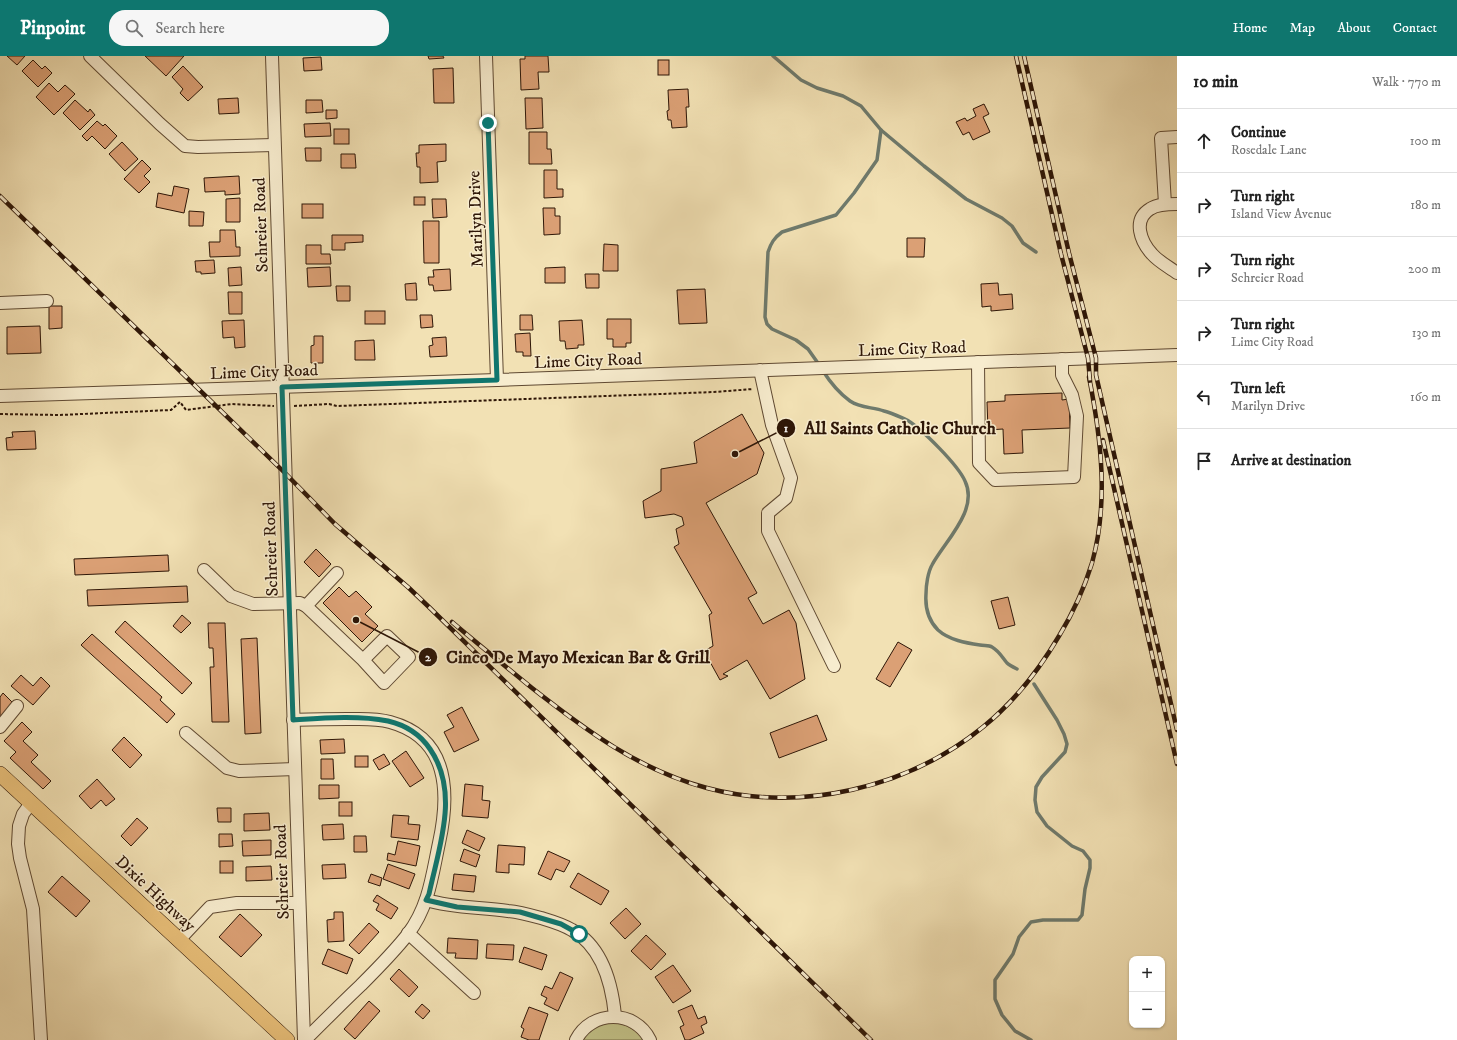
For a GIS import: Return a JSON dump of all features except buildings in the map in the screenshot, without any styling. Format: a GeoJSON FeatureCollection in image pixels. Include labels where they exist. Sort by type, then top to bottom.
{"type":"FeatureCollection","features":[{"type":"Feature","properties":{"kind":"main road","name":"Dixie Highway"},"geometry":{"type":"LineString","coordinates":[[0,774],[287,1040]]}},
{"type":"Feature","properties":{"kind":"street"},"geometry":{"type":"LineString","coordinates":[[90,56],[160,124],[185,146],[274,145]]}},
{"type":"Feature","properties":{"kind":"street","name":"Schreier Road"},"geometry":{"type":"LineString","coordinates":[[272,56],[304,1040]]}},
{"type":"Feature","properties":{"kind":"street","name":"Marilyn Drive"},"geometry":{"type":"LineString","coordinates":[[486,56],[497,380]]}},
{"type":"Feature","properties":{"kind":"street"},"geometry":{"type":"LineString","coordinates":[[1177,137],[1161,138],[1171,204],[1150,208],[1142,218],[1139,228],[1143,241],[1153,255],[1177,273]]}},
{"type":"Feature","properties":{"kind":"street"},"geometry":{"type":"LineString","coordinates":[[0,303],[47,300]]}},
{"type":"Feature","properties":{"kind":"street","name":"Lime City Road"},"geometry":{"type":"LineString","coordinates":[[0,396],[497,380],[1177,355]]}},
{"type":"Feature","properties":{"kind":"street"},"geometry":{"type":"LineString","coordinates":[[978,362],[979,462],[995,480],[1074,477],[1077,416],[1072,396],[1062,375],[1062,359]]}},
{"type":"Feature","properties":{"kind":"street"},"geometry":{"type":"LineString","coordinates":[[760,370],[772,425],[791,478],[786,498],[768,513],[768,531],[834,666]]}},
{"type":"Feature","properties":{"kind":"street"},"geometry":{"type":"LineString","coordinates":[[204,570],[231,596],[253,604],[300,603],[306,606],[363,660]]}},
{"type":"Feature","properties":{"kind":"street"},"geometry":{"type":"LineString","coordinates":[[306,606],[337,574]]}},
{"type":"Feature","properties":{"kind":"street"},"geometry":{"type":"LineString","coordinates":[[0,727],[17,706]]}},
{"type":"Feature","properties":{"kind":"street"},"geometry":{"type":"LineString","coordinates":[[293,720],[372,719],[389,722],[413,731],[425,742],[436,757],[442,772],[446,796],[441,837],[429,894],[408,933],[378,968],[304,1040]]}},
{"type":"Feature","properties":{"kind":"street"},"geometry":{"type":"LineString","coordinates":[[186,733],[227,768],[239,771],[295,769]]}},
{"type":"Feature","properties":{"kind":"street"},"geometry":{"type":"LineString","coordinates":[[31,802],[23,814],[19,826],[18,844],[32,909],[41,1040]]}},
{"type":"Feature","properties":{"kind":"street"},"geometry":{"type":"LineString","coordinates":[[426,900],[457,907],[520,912],[561,924],[573,930],[593,948],[602,962],[613,997],[615,1016]]}},
{"type":"Feature","properties":{"kind":"street"},"geometry":{"type":"LineString","coordinates":[[178,940],[210,907],[237,903],[299,904]]}},
{"type":"Feature","properties":{"kind":"street"},"geometry":{"type":"LineString","coordinates":[[408,933],[474,993]]}},
{"type":"Feature","properties":{"kind":"street"},"geometry":{"type":"LineString","coordinates":[[576,1040],[591,1023],[605,1017],[615,1016],[628,1019],[636,1023],[643,1029],[650,1040]]}},
{"type":"Feature","properties":{"kind":"path"},"geometry":{"type":"LineString","coordinates":[[0,414],[60,415],[171,410],[180,402],[186,410],[232,404],[283,407],[328,404],[337,406],[675,393],[764,388]]}},
{"type":"Feature","properties":{"kind":"shaded area"},"geometry":{"type":"Polygon","coordinates":[[[614,1022],[631,1028],[644,1040],[583,1040],[589,1032],[596,1027],[614,1022]]]}},
{"type":"Feature","properties":{"kind":"waterway"},"geometry":{"type":"LineString","coordinates":[[773,56],[801,80],[817,88],[843,96],[861,106],[881,130],[924,166],[966,199],[1002,218],[1012,226],[1023,243],[1036,252]]}},
{"type":"Feature","properties":{"kind":"waterway"},"geometry":{"type":"LineString","coordinates":[[820,366],[808,349],[796,340],[772,329],[767,324],[765,317],[768,252],[773,241],[782,232],[836,215],[854,193],[877,160],[881,130]]}},
{"type":"Feature","properties":{"kind":"waterway"},"geometry":{"type":"LineString","coordinates":[[823,371],[835,387],[850,401],[858,405],[890,413],[907,420],[914,425],[939,448],[961,474],[968,492],[968,503],[959,525],[929,571],[926,590],[928,614],[932,622],[942,633],[952,639],[963,642],[991,646],[999,652],[1008,664],[1017,669]]}},
{"type":"Feature","properties":{"kind":"waterway"},"geometry":{"type":"LineString","coordinates":[[1031,1040],[1015,1031],[1002,1015],[995,999],[995,980],[1013,954],[1019,937],[1031,922],[1043,920],[1078,920],[1082,915],[1085,889],[1090,868],[1090,860],[1083,851],[1072,846],[1047,826],[1037,812],[1035,800],[1036,787],[1042,777],[1065,752],[1067,744],[1057,720],[1034,684]]}},
{"type":"Feature","properties":{"kind":"railway"},"geometry":{"type":"LineString","coordinates":[[1016,56],[1061,254],[1088,358],[1090,381]]}},
{"type":"Feature","properties":{"kind":"railway"},"geometry":{"type":"LineString","coordinates":[[1024,56],[1069,253],[1096,358],[1096,375],[1177,730]]}},
{"type":"Feature","properties":{"kind":"railway"},"geometry":{"type":"LineString","coordinates":[[0,196],[285,473],[335,524],[431,609],[871,1040]]}},
{"type":"Feature","properties":{"kind":"railway"},"geometry":{"type":"LineString","coordinates":[[452,622],[532,688],[594,734],[636,760],[682,780],[707,788],[743,795],[779,798],[816,796],[852,790],[887,780],[921,766],[953,748],[983,727],[1005,707],[1025,685],[1051,649],[1073,610],[1082,591],[1092,563],[1097,540],[1102,493],[1100,447],[1089,377]]}},
{"type":"Feature","properties":{"kind":"railway"},"geometry":{"type":"LineString","coordinates":[[1103,440],[1177,764]]}},
{"type":"Feature","properties":{"kind":"place","name":"All Saints Catholic Church"},"geometry":{"type":"Point","coordinates":[735,454]}},
{"type":"Feature","properties":{"kind":"place","name":"Cinco De Mayo Mexican Bar & Grill"},"geometry":{"type":"Point","coordinates":[356,620]}},
{"type":"Feature","properties":{"kind":"route"},"geometry":{"type":"LineString","coordinates":[[488,123],[497,380],[282,387],[293,720],[372,719],[405,727],[413,731],[425,742],[436,757],[442,772],[446,796],[441,837],[429,894],[426,900],[457,907],[520,912],[561,924],[579,934]]}}]}
